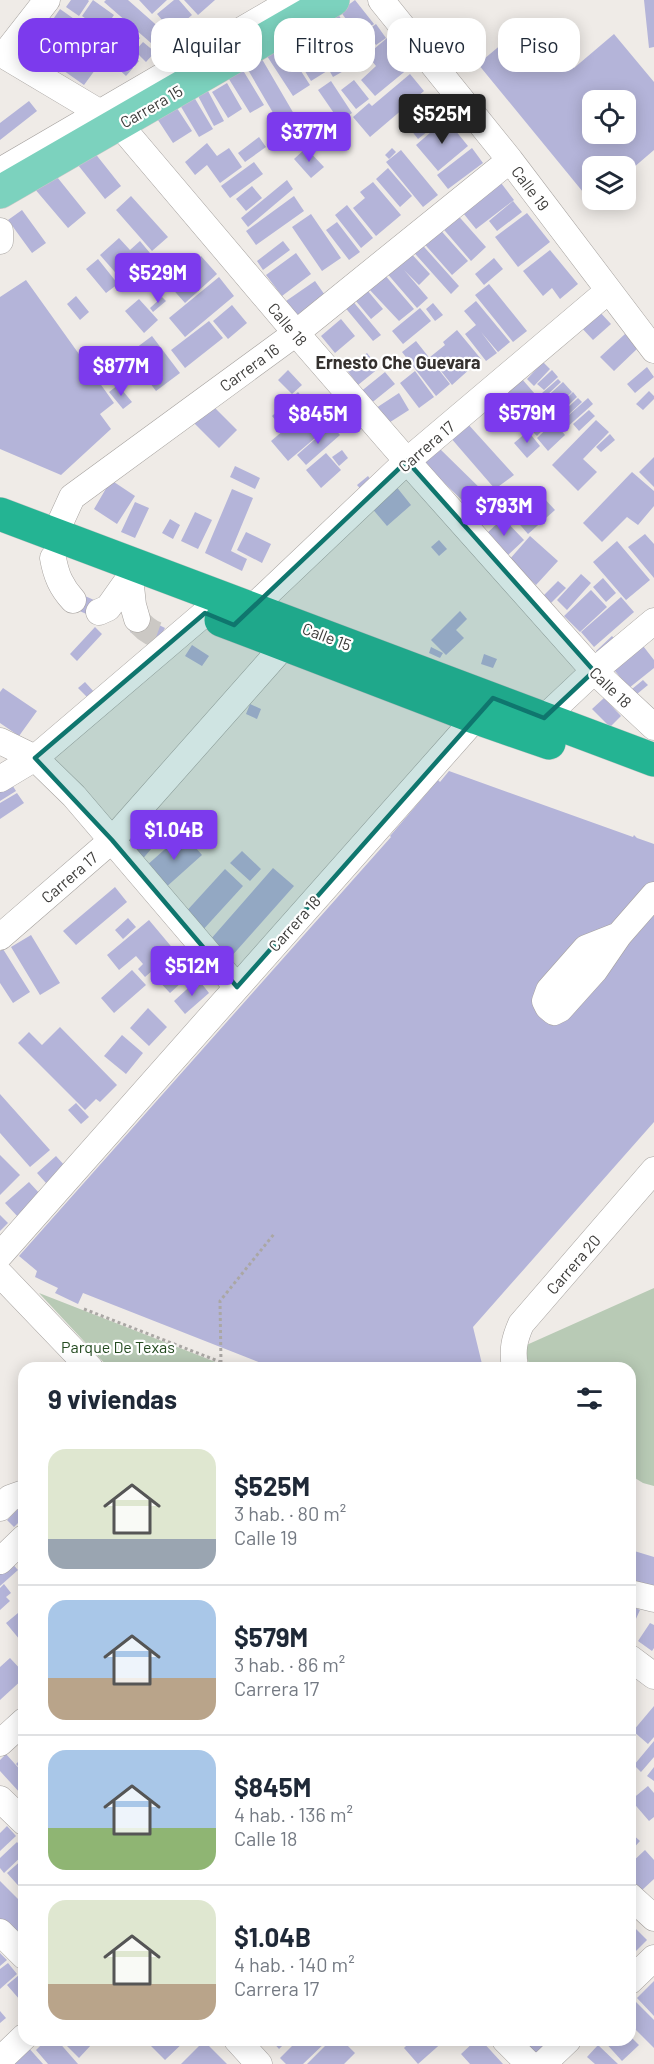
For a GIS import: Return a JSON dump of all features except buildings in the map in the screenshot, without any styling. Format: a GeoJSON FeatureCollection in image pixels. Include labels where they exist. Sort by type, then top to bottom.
{"type":"FeatureCollection","features":[{"type":"Feature","properties":{"kind":"highway","name":"Calle 15"},"geometry":{"type":"LineString","coordinates":[[0,514],[128,585],[201,612],[293,636],[485,708],[654,780]]}},
{"type":"Feature","properties":{"kind":"highway","name":"Calle 15"},"geometry":{"type":"LineString","coordinates":[[0,538],[54,546],[252,608],[293,636]]}},
{"type":"Feature","properties":{"kind":"highway","name":"Calle 15"},"geometry":{"type":"LineString","coordinates":[[485,708],[544,718],[654,760]]}},
{"type":"Feature","properties":{"kind":"main road","name":"Carrera 15"},"geometry":{"type":"LineString","coordinates":[[0,192],[110,118],[333,0]]}},
{"type":"Feature","properties":{"kind":"street"},"geometry":{"type":"LineString","coordinates":[[2,54],[47,0]]}},
{"type":"Feature","properties":{"kind":"street","name":"Carrera 15"},"geometry":{"type":"LineString","coordinates":[[0,171],[110,118],[293,0]]}},
{"type":"Feature","properties":{"kind":"street","name":"Calle 19"},"geometry":{"type":"LineString","coordinates":[[381,0],[510,160],[654,350]]}},
{"type":"Feature","properties":{"kind":"street","name":"Calle 18"},"geometry":{"type":"LineString","coordinates":[[2,54],[110,118],[407,461],[594,671],[654,727]]}},
{"type":"Feature","properties":{"kind":"street","name":"Carrera 16"},"geometry":{"type":"LineString","coordinates":[[54,546],[72,497],[296,333],[510,160]]}},
{"type":"Feature","properties":{"kind":"street"},"geometry":{"type":"LineString","coordinates":[[0,231],[0,241]]}},
{"type":"Feature","properties":{"kind":"street","name":"Carrera 17"},"geometry":{"type":"LineString","coordinates":[[252,608],[407,461],[608,291]]}},
{"type":"Feature","properties":{"kind":"street"},"geometry":{"type":"LineString","coordinates":[[54,546],[56,575],[63,589],[73,600]]}},
{"type":"Feature","properties":{"kind":"street"},"geometry":{"type":"LineString","coordinates":[[99,612],[108,608],[128,585]]}},
{"type":"Feature","properties":{"kind":"street"},"geometry":{"type":"LineString","coordinates":[[128,585],[137,619]]}},
{"type":"Feature","properties":{"kind":"street"},"geometry":{"type":"LineString","coordinates":[[0,779],[35,758],[165,640],[201,612]]}},
{"type":"Feature","properties":{"kind":"street"},"geometry":{"type":"LineString","coordinates":[[544,718],[594,671],[654,621]]}},
{"type":"Feature","properties":{"kind":"street","name":"Carrera 17"},"geometry":{"type":"LineString","coordinates":[[0,937],[112,840],[293,636]]}},
{"type":"Feature","properties":{"kind":"street","name":"Carrera 18"},"geometry":{"type":"LineString","coordinates":[[0,1255],[485,708]]}},
{"type":"Feature","properties":{"kind":"street"},"geometry":{"type":"LineString","coordinates":[[0,741],[35,758],[74,796],[237,987]]}},
{"type":"Feature","properties":{"kind":"street"},"geometry":{"type":"LineString","coordinates":[[619,935],[654,895]]}},
{"type":"Feature","properties":{"kind":"street","name":"Carrera 20"},"geometry":{"type":"LineString","coordinates":[[514,1362],[513,1341],[521,1324],[654,1170]]}},
{"type":"Feature","properties":{"kind":"street"},"geometry":{"type":"LineString","coordinates":[[0,1274],[84,1362]]}},
{"type":"Feature","properties":{"kind":"street"},"geometry":{"type":"LineString","coordinates":[[0,1508],[10,1498],[18,1495]]}},
{"type":"Feature","properties":{"kind":"street"},"geometry":{"type":"LineString","coordinates":[[0,1560],[18,1546]]}},
{"type":"Feature","properties":{"kind":"street"},"geometry":{"type":"LineString","coordinates":[[636,1594],[654,1599]]}},
{"type":"Feature","properties":{"kind":"street"},"geometry":{"type":"LineString","coordinates":[[636,1662],[654,1676]]}},
{"type":"Feature","properties":{"kind":"street"},"geometry":{"type":"LineString","coordinates":[[0,1743],[18,1726]]}},
{"type":"Feature","properties":{"kind":"street"},"geometry":{"type":"LineString","coordinates":[[0,1799],[18,1816]]}},
{"type":"Feature","properties":{"kind":"street"},"geometry":{"type":"LineString","coordinates":[[636,1901],[654,1917]]}},
{"type":"Feature","properties":{"kind":"street"},"geometry":{"type":"LineString","coordinates":[[0,1932],[18,1950]]}},
{"type":"Feature","properties":{"kind":"street"},"geometry":{"type":"LineString","coordinates":[[636,1975],[654,1958]]}},
{"type":"Feature","properties":{"kind":"street"},"geometry":{"type":"LineString","coordinates":[[0,2060],[18,2043]]}},
{"type":"Feature","properties":{"kind":"street"},"geometry":{"type":"LineString","coordinates":[[242,2046],[259,2064]]}},
{"type":"Feature","properties":{"kind":"street"},"geometry":{"type":"LineString","coordinates":[[511,2046],[529,2064]]}},
{"type":"Feature","properties":{"kind":"street"},"geometry":{"type":"LineString","coordinates":[[543,2064],[562,2046]]}},
{"type":"Feature","properties":{"kind":"path"},"geometry":{"type":"LineString","coordinates":[[222,1362],[220,1301],[274,1234]]}},
{"type":"Feature","properties":{"kind":"path"},"geometry":{"type":"LineString","coordinates":[[84,1309],[219,1362]]}},
{"type":"Feature","properties":{"kind":"highlighted area"},"geometry":{"type":"Polygon","coordinates":[[[407,461],[594,671],[544,718],[493,698],[237,987],[112,840],[35,758],[205,613],[234,625],[407,461]]]}},
{"type":"Feature","properties":{"kind":"green space"},"geometry":{"type":"Polygon","coordinates":[[[654,1288],[654,1486],[636,1479],[636,1362],[528,1362],[522,1347],[654,1288]]]}},
{"type":"Feature","properties":{"kind":"green space","name":"Parque De Texas"},"geometry":{"type":"Polygon","coordinates":[[[39,1293],[216,1362],[103,1362],[39,1293]]]}},
{"type":"Feature","properties":{"kind":"tunnel"},"geometry":{"type":"LineString","coordinates":[[137,619],[147,630],[161,636]]}},
{"type":"Feature","properties":{"kind":"district","name":"Ernesto Che Guevara"},"geometry":{"type":"Point","coordinates":[398,362]}}]}
